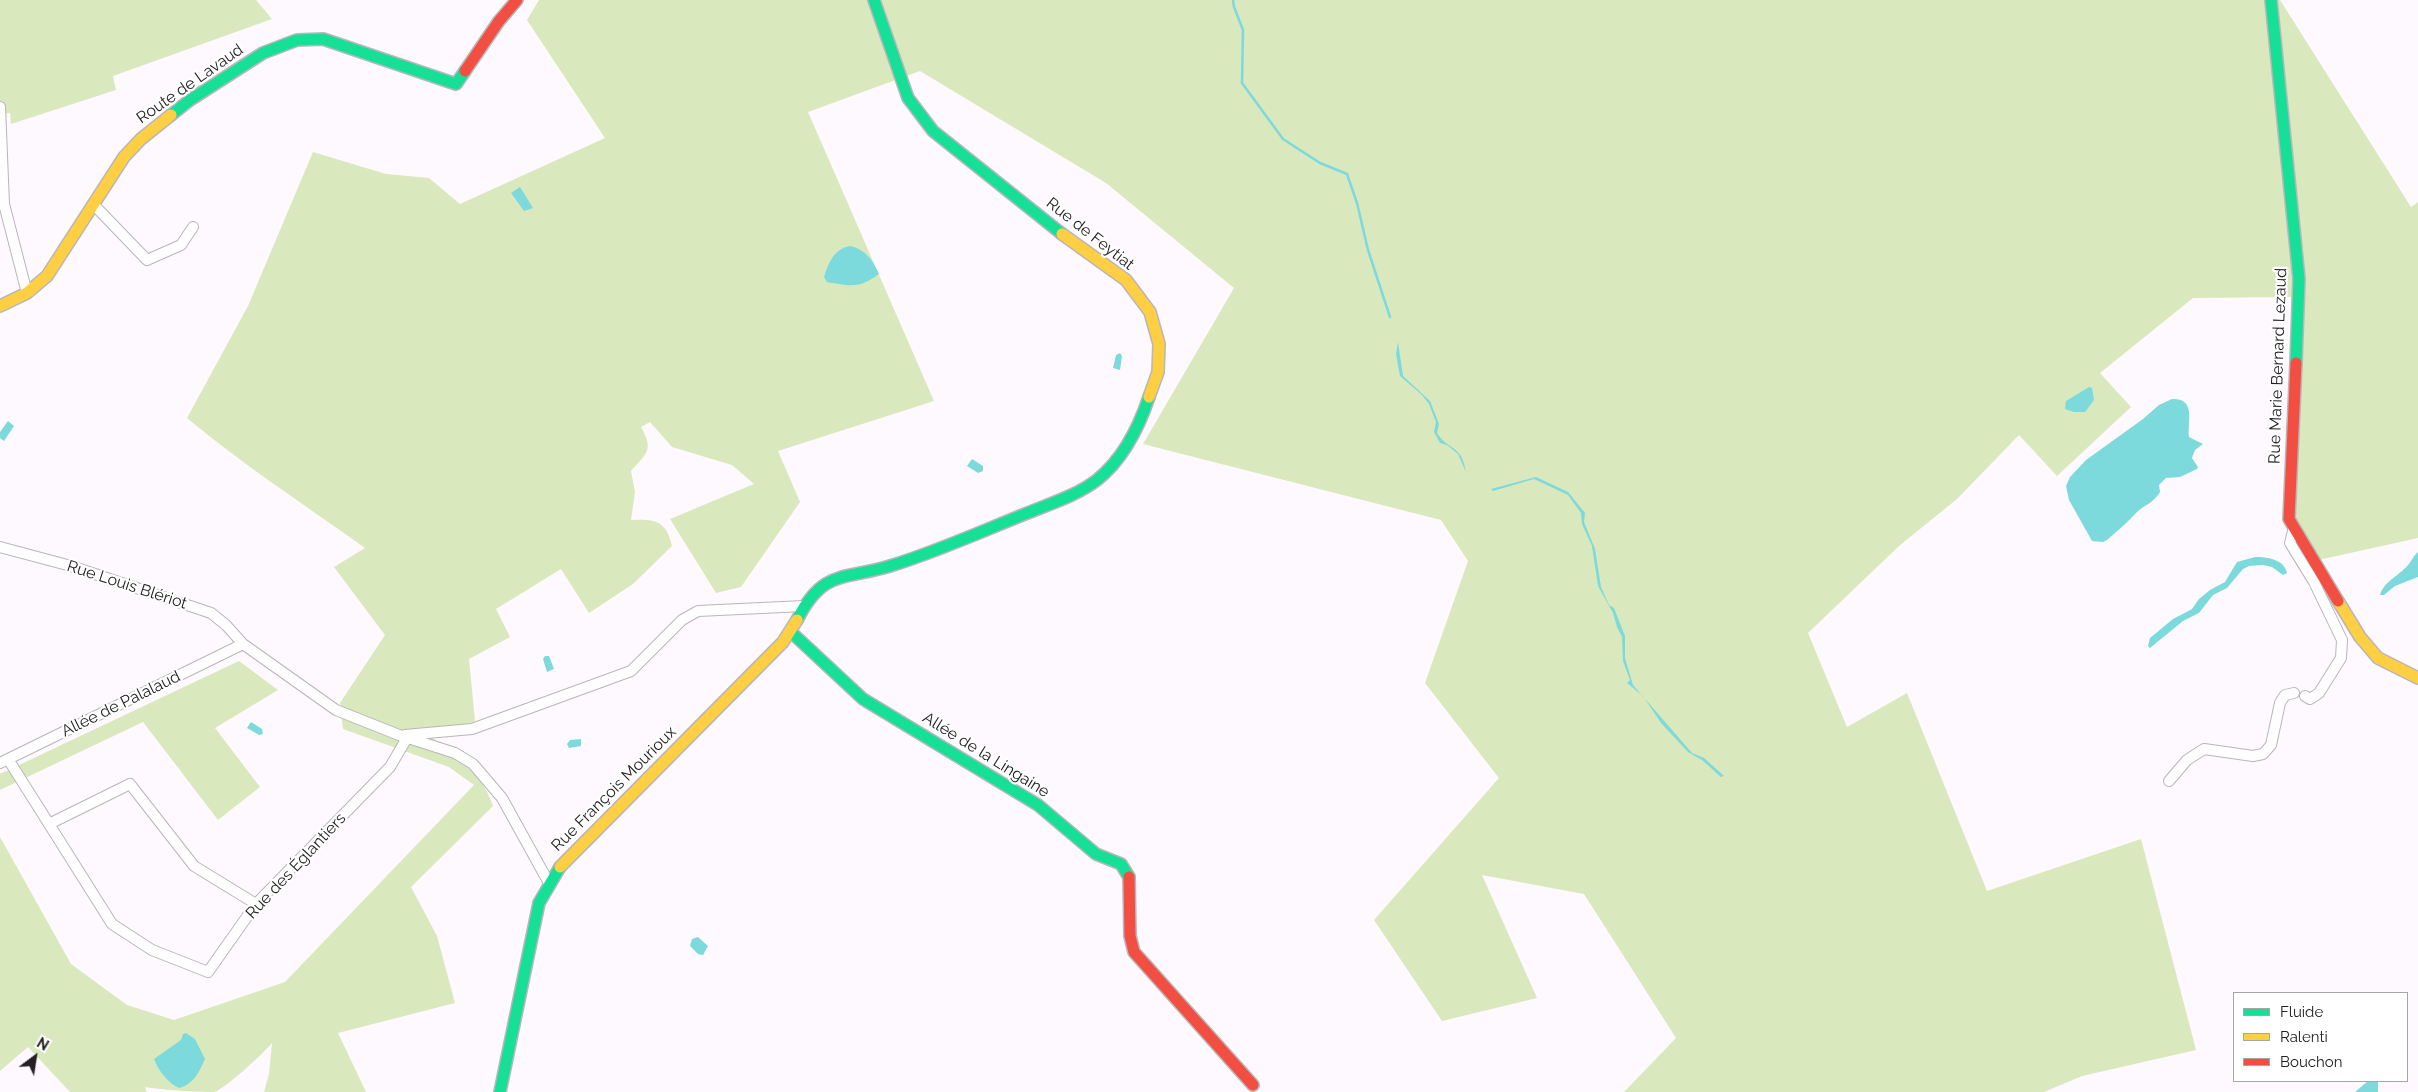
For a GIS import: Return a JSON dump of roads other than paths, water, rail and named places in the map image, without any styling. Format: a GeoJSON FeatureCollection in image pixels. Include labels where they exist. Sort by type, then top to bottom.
{"type":"FeatureCollection","features":[{"type":"Feature","properties":{"kind":"street","name":"Route de Lavaud"},"geometry":{"type":"LineString","coordinates":[[0,306],[26,292],[47,276],[124,157],[141,139],[190,100],[263,53],[298,40],[323,39],[456,84],[499,21],[517,0]]}},
{"type":"Feature","properties":{"kind":"street","name":"Rue de Feytiat"},"geometry":{"type":"LineString","coordinates":[[856,574],[890,566],[1066,497],[1092,484],[1112,464],[1128,443],[1144,412],[1158,372],[1160,344],[1150,312],[1126,280],[1083,250],[934,131],[908,98],[874,0]]}},
{"type":"Feature","properties":{"kind":"street","name":"Rue Marie Bernard Lezaud"},"geometry":{"type":"LineString","coordinates":[[2272,3],[2299,279],[2289,520],[2360,636],[2372,651],[2378,658],[2418,678]]}},
{"type":"Feature","properties":{"kind":"street"},"geometry":{"type":"LineString","coordinates":[[0,107],[4,204],[26,292]]}},
{"type":"Feature","properties":{"kind":"street"},"geometry":{"type":"LineString","coordinates":[[94,205],[147,260],[181,245],[193,227]]}},
{"type":"Feature","properties":{"kind":"street"},"geometry":{"type":"LineString","coordinates":[[2294,527],[2290,543],[2314,582],[2342,640],[2341,658],[2319,693],[2310,699],[2305,696]]}},
{"type":"Feature","properties":{"kind":"street","name":"Rue Louis Blériot"},"geometry":{"type":"LineString","coordinates":[[0,547],[71,566],[211,613],[226,625],[243,644],[336,710],[454,753],[473,764],[502,798],[548,883]]}},
{"type":"Feature","properties":{"kind":"street","name":"Rue François Mourioux"},"geometry":{"type":"LineString","coordinates":[[500,1092],[539,903],[548,883],[563,863],[791,632],[813,593],[825,583],[856,574]]}},
{"type":"Feature","properties":{"kind":"street"},"geometry":{"type":"LineString","coordinates":[[403,736],[472,730],[631,671],[682,620],[698,611],[804,606]]}},
{"type":"Feature","properties":{"kind":"street","name":"Allée de la Lingaine"},"geometry":{"type":"LineString","coordinates":[[791,632],[863,698],[1038,805],[1096,854],[1121,864],[1129,876],[1130,936],[1134,952],[1253,1085]]}},
{"type":"Feature","properties":{"kind":"street","name":"Allée de Palalaud"},"geometry":{"type":"LineString","coordinates":[[4,761],[243,644]]}},
{"type":"Feature","properties":{"kind":"street"},"geometry":{"type":"LineString","coordinates":[[2169,781],[2186,760],[2204,749],[2253,756],[2263,754],[2271,745],[2280,703],[2285,695],[2294,694]]}},
{"type":"Feature","properties":{"kind":"street","name":"Rue des Églantiers"},"geometry":{"type":"LineString","coordinates":[[4,761],[49,824],[112,924],[152,950],[208,972],[256,904],[390,767],[403,736]]}},
{"type":"Feature","properties":{"kind":"street"},"geometry":{"type":"LineString","coordinates":[[49,824],[130,784],[194,866],[256,904]]}},
{"type":"Feature","properties":{"kind":"water"},"geometry":{"type":"Polygon","coordinates":[[[520,187],[533,208],[524,211],[511,193],[520,187]]]}},
{"type":"Feature","properties":{"kind":"water"},"geometry":{"type":"Polygon","coordinates":[[[850,246],[855,247],[868,256],[879,274],[866,282],[854,285],[827,282],[824,277],[833,257],[840,250],[850,246]]]}},
{"type":"Feature","properties":{"kind":"water"},"geometry":{"type":"Polygon","coordinates":[[[1398,342],[1403,376],[1430,401],[1439,424],[1437,433],[1441,439],[1461,456],[1466,472],[1458,454],[1447,445],[1440,443],[1434,432],[1436,422],[1429,404],[1422,395],[1400,376],[1396,354],[1398,342]]]}},
{"type":"Feature","properties":{"kind":"water"},"geometry":{"type":"Polygon","coordinates":[[[1120,353],[1122,356],[1120,370],[1113,368],[1116,355],[1120,353]]]}},
{"type":"Feature","properties":{"kind":"water"},"geometry":{"type":"Polygon","coordinates":[[[2089,387],[2092,388],[2094,400],[2085,412],[2074,412],[2065,409],[2066,401],[2089,387]]]}},
{"type":"Feature","properties":{"kind":"water"},"geometry":{"type":"Polygon","coordinates":[[[2172,399],[2180,400],[2188,407],[2189,437],[2203,444],[2195,450],[2192,458],[2198,467],[2197,469],[2180,477],[2166,478],[2159,485],[2160,492],[2155,499],[2139,510],[2126,524],[2103,542],[2092,541],[2069,500],[2066,486],[2070,477],[2086,460],[2143,419],[2159,405],[2172,399]]]}},
{"type":"Feature","properties":{"kind":"water"},"geometry":{"type":"Polygon","coordinates":[[[8,421],[14,426],[4,441],[0,438],[0,432],[8,421]]]}},
{"type":"Feature","properties":{"kind":"water"},"geometry":{"type":"Polygon","coordinates":[[[972,459],[983,466],[983,471],[978,473],[967,466],[972,459]]]}},
{"type":"Feature","properties":{"kind":"water"},"geometry":{"type":"Polygon","coordinates":[[[1536,477],[1568,492],[1585,513],[1584,522],[1595,549],[1601,587],[1609,605],[1614,608],[1625,636],[1625,658],[1633,685],[1641,695],[1627,683],[1630,680],[1623,661],[1622,637],[1613,613],[1598,586],[1592,546],[1582,524],[1581,513],[1568,495],[1534,479],[1493,491],[1491,489],[1536,477]]]}},
{"type":"Feature","properties":{"kind":"water"},"geometry":{"type":"Polygon","coordinates":[[[2418,552],[2418,577],[2395,586],[2384,595],[2380,595],[2388,582],[2404,569],[2418,552]]]}},
{"type":"Feature","properties":{"kind":"water"},"geometry":{"type":"Polygon","coordinates":[[[2255,557],[2270,558],[2279,562],[2287,573],[2283,575],[2272,567],[2263,565],[2249,566],[2243,569],[2227,588],[2213,595],[2199,613],[2183,621],[2150,648],[2148,646],[2150,638],[2173,619],[2192,609],[2199,599],[2210,590],[2225,582],[2237,562],[2255,557]]]}},
{"type":"Feature","properties":{"kind":"water"},"geometry":{"type":"Polygon","coordinates":[[[545,656],[549,656],[554,669],[547,672],[543,659],[545,656]]]}},
{"type":"Feature","properties":{"kind":"water"},"geometry":{"type":"Polygon","coordinates":[[[1645,698],[1692,753],[1704,758],[1724,776],[1721,777],[1702,760],[1688,752],[1661,723],[1645,698]]]}},
{"type":"Feature","properties":{"kind":"water"},"geometry":{"type":"Polygon","coordinates":[[[251,722],[262,729],[263,734],[259,735],[247,728],[251,722]]]}},
{"type":"Feature","properties":{"kind":"water"},"geometry":{"type":"Polygon","coordinates":[[[581,739],[581,746],[569,748],[567,744],[570,740],[581,739]]]}},
{"type":"Feature","properties":{"kind":"water"},"geometry":{"type":"Polygon","coordinates":[[[698,937],[708,946],[703,955],[698,954],[690,946],[692,939],[698,937]]]}},
{"type":"Feature","properties":{"kind":"water"},"geometry":{"type":"Polygon","coordinates":[[[186,1033],[195,1039],[205,1059],[198,1073],[189,1084],[179,1088],[164,1076],[154,1059],[181,1040],[183,1034],[186,1033]]]}},
{"type":"Feature","properties":{"kind":"water"},"geometry":{"type":"Polygon","coordinates":[[[2367,1082],[2378,1082],[2378,1092],[2355,1092],[2367,1082]]]}},
{"type":"Feature","properties":{"kind":"waterway"},"geometry":{"type":"LineString","coordinates":[[1233,0],[1243,30],[1242,83],[1283,139],[1320,163],[1347,174],[1357,203],[1368,250],[1390,317]]}}]}
